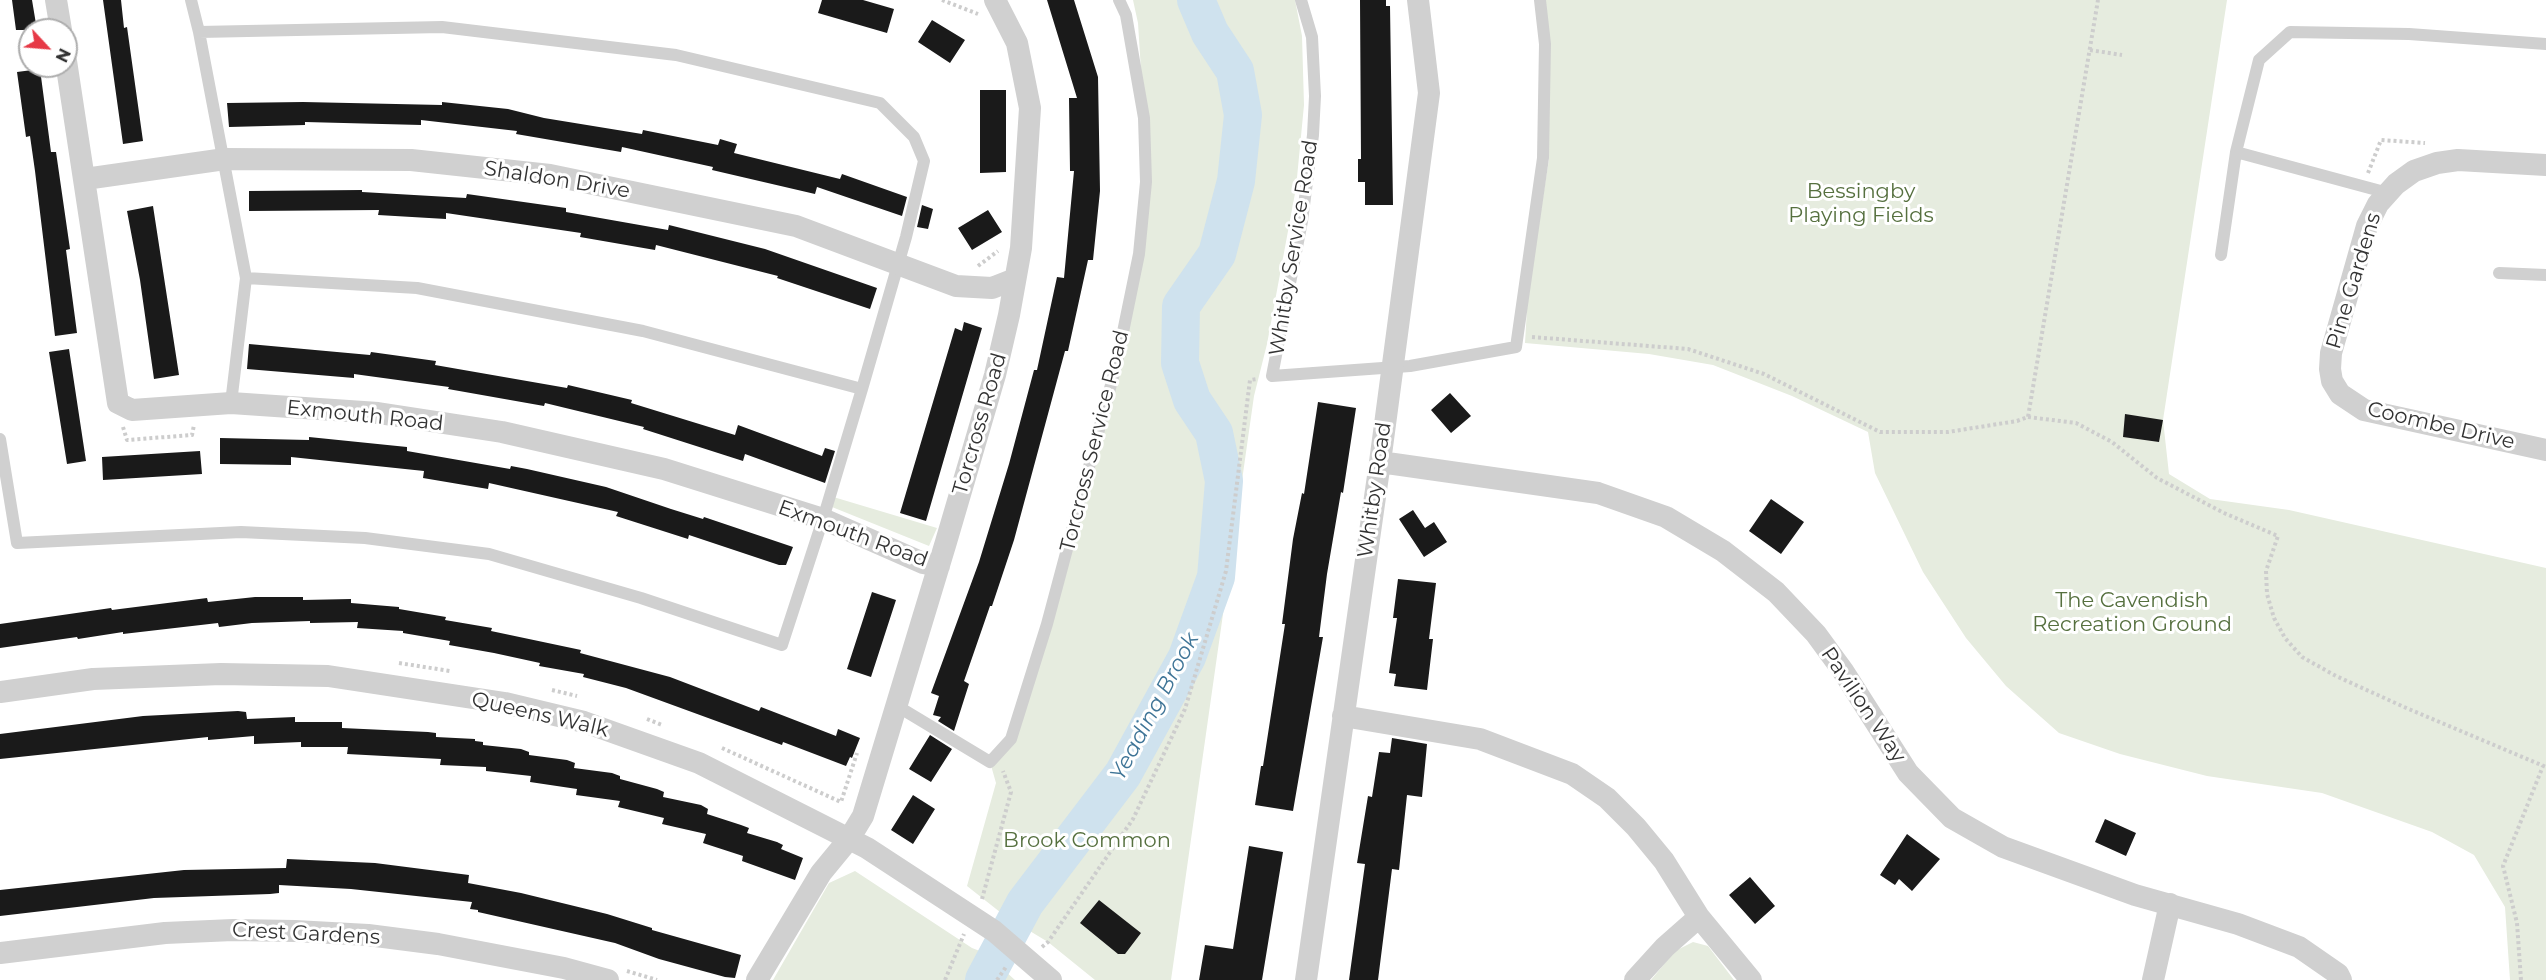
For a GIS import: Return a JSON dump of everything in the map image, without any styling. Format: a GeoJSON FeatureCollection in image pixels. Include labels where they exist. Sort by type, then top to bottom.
{"type":"FeatureCollection","features":[{"type":"Feature","properties":{"kind":"street"},"geometry":{"type":"LineString","coordinates":[[56,0],[59,18]]}},
{"type":"Feature","properties":{"kind":"street","name":"Whitby Road"},"geometry":{"type":"LineString","coordinates":[[1306,980],[1380,462],[1429,93],[1418,0]]}},
{"type":"Feature","properties":{"kind":"street","name":"Torcross Road"},"geometry":{"type":"LineString","coordinates":[[757,980],[821,873],[849,839],[862,816],[995,375],[1021,248],[1030,108],[1017,43],[988,4]]}},
{"type":"Feature","properties":{"kind":"street","name":"Exmouth Road"},"geometry":{"type":"LineString","coordinates":[[69,78],[118,403],[132,410],[231,403],[378,413],[502,432],[664,469],[823,519],[923,563],[939,566]]}},
{"type":"Feature","properties":{"kind":"street","name":"Shaldon Drive"},"geometry":{"type":"LineString","coordinates":[[85,179],[225,159],[411,160],[550,175],[796,226],[956,286],[992,288],[1015,279]]}},
{"type":"Feature","properties":{"kind":"street","name":"Pine Gardens"},"geometry":{"type":"LineString","coordinates":[[2340,394],[2332,381],[2331,353],[2367,226],[2378,204],[2414,171],[2437,163],[2458,160],[2546,165]]}},
{"type":"Feature","properties":{"kind":"street","name":"Coombe Drive"},"geometry":{"type":"LineString","coordinates":[[2340,394],[2364,410],[2546,450]]}},
{"type":"Feature","properties":{"kind":"street","name":"Pavilion Way"},"geometry":{"type":"LineString","coordinates":[[1380,462],[1598,493],[1666,517],[1723,551],[1776,592],[1816,634],[1843,671],[1908,773],[1952,818],[2003,847],[2135,895],[2238,924],[2299,947],[2338,974],[2341,980]]}},
{"type":"Feature","properties":{"kind":"street","name":"Queens Walk"},"geometry":{"type":"LineString","coordinates":[[0,692],[93,679],[221,674],[328,676],[506,703],[584,722],[699,763],[849,839],[994,931],[1013,958],[1051,980]]}},
{"type":"Feature","properties":{"kind":"street"},"geometry":{"type":"LineString","coordinates":[[1343,716],[1398,723],[1480,739],[1572,774],[1607,798],[1636,827],[1664,861],[1699,917],[1750,980]]}},
{"type":"Feature","properties":{"kind":"street"},"geometry":{"type":"LineString","coordinates":[[2153,980],[2170,904]]}},
{"type":"Feature","properties":{"kind":"street"},"geometry":{"type":"LineString","coordinates":[[1635,980],[1665,947],[1699,917]]}},
{"type":"Feature","properties":{"kind":"street","name":"Crest Gardens"},"geometry":{"type":"LineString","coordinates":[[0,953],[165,933],[233,930],[305,932],[368,935],[438,944],[564,968],[608,980]]}},
{"type":"Feature","properties":{"kind":"lane"},"geometry":{"type":"LineString","coordinates":[[192,0],[225,159],[246,278],[231,403]]}},
{"type":"Feature","properties":{"kind":"lane","name":"Torcross Service Road"},"geometry":{"type":"LineString","coordinates":[[990,762],[1011,739],[1047,624],[1116,366],[1139,254],[1146,182],[1144,118],[1126,15],[1119,0]]}},
{"type":"Feature","properties":{"kind":"lane","name":"Whitby Service Road"},"geometry":{"type":"LineString","coordinates":[[1301,0],[1312,37],[1315,96],[1313,135],[1302,221],[1272,376],[1410,366],[1516,347]]}},
{"type":"Feature","properties":{"kind":"lane"},"geometry":{"type":"LineString","coordinates":[[1516,347],[1543,158],[1545,44],[1540,0]]}},
{"type":"Feature","properties":{"kind":"lane"},"geometry":{"type":"LineString","coordinates":[[0,439],[17,543],[241,532],[365,538],[489,554],[640,598],[782,645],[823,519],[898,265],[924,161],[914,136],[880,103],[676,55],[442,27],[199,32]]}},
{"type":"Feature","properties":{"kind":"lane"},"geometry":{"type":"LineString","coordinates":[[2221,255],[2236,152],[2259,60],[2290,32],[2409,34],[2546,44]]}},
{"type":"Feature","properties":{"kind":"lane"},"geometry":{"type":"LineString","coordinates":[[2236,152],[2388,193]]}},
{"type":"Feature","properties":{"kind":"lane"},"geometry":{"type":"LineString","coordinates":[[2499,273],[2546,275]]}},
{"type":"Feature","properties":{"kind":"lane"},"geometry":{"type":"LineString","coordinates":[[246,278],[417,288],[643,331],[862,389]]}},
{"type":"Feature","properties":{"kind":"lane"},"geometry":{"type":"LineString","coordinates":[[897,706],[990,762]]}},
{"type":"Feature","properties":{"kind":"path"},"geometry":{"type":"LineString","coordinates":[[942,0],[986,17],[988,4]]}},
{"type":"Feature","properties":{"kind":"path"},"geometry":{"type":"LineString","coordinates":[[2028,417],[2098,0]]}},
{"type":"Feature","properties":{"kind":"path"},"geometry":{"type":"LineString","coordinates":[[2090,50],[2122,55]]}},
{"type":"Feature","properties":{"kind":"path"},"geometry":{"type":"LineString","coordinates":[[2365,186],[2372,158],[2381,140],[2431,144]]}},
{"type":"Feature","properties":{"kind":"path"},"geometry":{"type":"LineString","coordinates":[[992,288],[1004,246]]}},
{"type":"Feature","properties":{"kind":"path"},"geometry":{"type":"LineString","coordinates":[[1516,347],[1533,337],[1688,350],[1764,374],[1880,432],[1948,432],[2017,421],[2028,417],[2076,423],[2112,442],[2157,478],[2223,513],[2278,536],[2266,571],[2267,594],[2274,618],[2285,638],[2302,657],[2336,676],[2404,707],[2545,766],[2503,866],[2517,923],[2521,980]]}},
{"type":"Feature","properties":{"kind":"path"},"geometry":{"type":"LineString","coordinates":[[1042,948],[1133,819],[1185,709],[1226,571],[1250,380],[1272,376]]}},
{"type":"Feature","properties":{"kind":"path"},"geometry":{"type":"LineString","coordinates":[[122,425],[127,440],[192,435],[194,421]]}},
{"type":"Feature","properties":{"kind":"path"},"geometry":{"type":"LineString","coordinates":[[389,662],[457,672]]}},
{"type":"Feature","properties":{"kind":"path"},"geometry":{"type":"LineString","coordinates":[[545,689],[578,697]]}},
{"type":"Feature","properties":{"kind":"path"},"geometry":{"type":"LineString","coordinates":[[644,718],[666,726]]}},
{"type":"Feature","properties":{"kind":"path"},"geometry":{"type":"LineString","coordinates":[[720,748],[841,802],[859,749]]}},
{"type":"Feature","properties":{"kind":"path"},"geometry":{"type":"LineString","coordinates":[[981,903],[1011,792],[1004,772],[990,762]]}},
{"type":"Feature","properties":{"kind":"path"},"geometry":{"type":"LineString","coordinates":[[945,980],[964,934]]}},
{"type":"Feature","properties":{"kind":"path"},"geometry":{"type":"LineString","coordinates":[[997,980],[1013,958]]}},
{"type":"Feature","properties":{"kind":"green space","name":"Brook Common"},"geometry":{"type":"Polygon","coordinates":[[[1133,0],[1295,0],[1302,36],[1304,105],[1296,188],[1267,344],[1254,396],[1171,980],[1095,980],[1048,942],[1005,916],[967,886],[996,783],[990,762],[1004,749],[1047,624],[1140,248],[1144,118],[1138,23],[1133,0]]]}},
{"type":"Feature","properties":{"kind":"green space"},"geometry":{"type":"Polygon","coordinates":[[[1546,0],[2227,0],[2163,420],[2169,474],[2210,499],[2289,510],[2546,568],[2546,980],[2510,980],[2505,907],[2474,855],[2432,832],[2322,793],[2207,776],[2120,754],[2059,733],[2006,686],[1966,638],[1923,572],[1875,473],[1868,432],[1792,396],[1713,365],[1649,354],[1525,343],[1528,292],[1549,159],[1546,0]]]}},
{"type":"Feature","properties":{"kind":"green space"},"geometry":{"type":"Polygon","coordinates":[[[830,496],[937,528],[929,546],[827,505],[830,496]]]}},
{"type":"Feature","properties":{"kind":"green space"},"geometry":{"type":"Polygon","coordinates":[[[855,871],[972,948],[985,953],[1015,980],[773,980],[829,883],[855,871]]]}},
{"type":"Feature","properties":{"kind":"green space"},"geometry":{"type":"Polygon","coordinates":[[[1693,942],[1708,946],[1734,980],[1651,980],[1675,951],[1693,942]]]}},
{"type":"Feature","properties":{"kind":"building"},"geometry":{"type":"Polygon","coordinates":[[[12,0],[32,0],[35,18],[18,18],[18,30],[16,30],[12,0]]]}},
{"type":"Feature","properties":{"kind":"building"},"geometry":{"type":"Polygon","coordinates":[[[103,0],[121,0],[143,141],[123,144],[103,0]]]}},
{"type":"Feature","properties":{"kind":"building"},"geometry":{"type":"Polygon","coordinates":[[[822,0],[863,0],[894,9],[887,33],[818,13],[822,0]]]}},
{"type":"Feature","properties":{"kind":"building"},"geometry":{"type":"Polygon","coordinates":[[[1047,0],[1074,0],[1098,77],[1100,191],[1093,260],[1088,260],[1068,351],[1065,351],[1014,540],[964,681],[969,684],[954,731],[938,721],[941,717],[933,715],[939,696],[931,693],[979,562],[1009,464],[1034,370],[1037,370],[1057,277],[1064,278],[1074,171],[1070,171],[1069,98],[1077,98],[1047,0]]]}},
{"type":"Feature","properties":{"kind":"building"},"geometry":{"type":"Polygon","coordinates":[[[1360,0],[1386,0],[1386,6],[1390,6],[1393,205],[1365,205],[1365,182],[1358,182],[1358,159],[1361,159],[1360,0]]]}},
{"type":"Feature","properties":{"kind":"building"},"geometry":{"type":"Polygon","coordinates":[[[932,20],[965,40],[950,63],[918,42],[932,20]]]}},
{"type":"Feature","properties":{"kind":"building"},"geometry":{"type":"Polygon","coordinates":[[[17,72],[18,78],[41,78],[51,152],[56,152],[70,249],[66,250],[77,333],[55,336],[30,136],[26,137],[17,72]]]}},
{"type":"Feature","properties":{"kind":"building"},"geometry":{"type":"Polygon","coordinates":[[[980,90],[1006,90],[1006,172],[980,173],[980,90]]]}},
{"type":"Feature","properties":{"kind":"building"},"geometry":{"type":"Polygon","coordinates":[[[442,102],[508,109],[544,118],[642,134],[643,130],[718,145],[720,139],[737,144],[734,153],[840,179],[842,174],[907,197],[902,216],[817,187],[815,194],[712,170],[713,167],[622,147],[621,152],[516,134],[517,131],[421,120],[421,125],[305,122],[305,125],[229,127],[227,103],[442,105],[442,102]]]}},
{"type":"Feature","properties":{"kind":"building"},"geometry":{"type":"Polygon","coordinates":[[[362,190],[362,192],[466,198],[467,194],[566,208],[566,212],[668,230],[669,225],[765,249],[877,288],[870,309],[777,278],[778,276],[656,245],[655,250],[580,237],[581,233],[446,213],[446,219],[378,215],[379,210],[249,211],[249,191],[362,190]]]}},
{"type":"Feature","properties":{"kind":"building"},"geometry":{"type":"Polygon","coordinates":[[[922,205],[933,209],[928,229],[917,227],[922,205]]]}},
{"type":"Feature","properties":{"kind":"building"},"geometry":{"type":"Polygon","coordinates":[[[153,206],[179,375],[154,379],[140,280],[127,211],[153,206]]]}},
{"type":"Feature","properties":{"kind":"building"},"geometry":{"type":"Polygon","coordinates":[[[988,210],[1002,232],[972,250],[958,228],[988,210]]]}},
{"type":"Feature","properties":{"kind":"building"},"geometry":{"type":"Polygon","coordinates":[[[964,322],[982,328],[926,521],[900,513],[955,328],[962,331],[964,322]]]}},
{"type":"Feature","properties":{"kind":"building"},"geometry":{"type":"Polygon","coordinates":[[[249,344],[370,355],[371,352],[436,361],[435,365],[567,388],[568,385],[632,400],[631,403],[735,435],[738,425],[822,456],[825,448],[835,451],[825,483],[745,454],[743,461],[643,429],[644,427],[545,403],[544,406],[448,389],[449,387],[354,374],[354,378],[247,369],[249,344]]]}},
{"type":"Feature","properties":{"kind":"building"},"geometry":{"type":"Polygon","coordinates":[[[69,349],[86,461],[67,464],[49,352],[69,349]]]}},
{"type":"Feature","properties":{"kind":"building"},"geometry":{"type":"Polygon","coordinates":[[[1450,393],[1471,416],[1451,433],[1431,410],[1450,393]]]}},
{"type":"Feature","properties":{"kind":"building"},"geometry":{"type":"Polygon","coordinates":[[[1318,402],[1356,408],[1343,493],[1341,492],[1327,574],[1319,637],[1323,637],[1293,811],[1255,805],[1285,624],[1282,624],[1293,539],[1302,493],[1304,494],[1318,402]]]}},
{"type":"Feature","properties":{"kind":"building"},"geometry":{"type":"Polygon","coordinates":[[[2125,414],[2163,420],[2159,442],[2123,437],[2125,414]]]}},
{"type":"Feature","properties":{"kind":"building"},"geometry":{"type":"Polygon","coordinates":[[[309,437],[407,447],[407,451],[510,469],[511,466],[527,469],[606,487],[793,547],[786,565],[779,565],[689,535],[688,539],[616,516],[618,512],[489,483],[488,489],[423,478],[424,471],[291,457],[291,465],[220,464],[220,438],[309,440],[309,437]]]}},
{"type":"Feature","properties":{"kind":"building"},"geometry":{"type":"Polygon","coordinates":[[[200,451],[202,474],[103,480],[102,457],[200,451]]]}},
{"type":"Feature","properties":{"kind":"building"},"geometry":{"type":"Polygon","coordinates":[[[1771,499],[1804,522],[1781,554],[1749,531],[1771,499]]]}},
{"type":"Feature","properties":{"kind":"building"},"geometry":{"type":"Polygon","coordinates":[[[1413,510],[1425,528],[1434,522],[1447,542],[1424,557],[1399,519],[1413,510]]]}},
{"type":"Feature","properties":{"kind":"building"},"geometry":{"type":"Polygon","coordinates":[[[1398,579],[1436,583],[1429,639],[1433,639],[1427,690],[1394,686],[1396,674],[1389,673],[1397,618],[1393,618],[1398,579]]]}},
{"type":"Feature","properties":{"kind":"building"},"geometry":{"type":"Polygon","coordinates":[[[872,592],[896,600],[871,677],[847,669],[872,592]]]}},
{"type":"Feature","properties":{"kind":"building"},"geometry":{"type":"Polygon","coordinates":[[[255,597],[303,597],[303,600],[351,599],[351,603],[399,607],[399,609],[446,617],[445,620],[492,628],[491,631],[581,650],[580,653],[670,677],[759,711],[761,707],[836,736],[838,729],[860,738],[846,766],[626,688],[583,677],[584,674],[449,645],[450,641],[403,633],[403,631],[357,628],[358,622],[252,623],[219,627],[218,623],[123,634],[123,632],[78,639],[77,637],[0,648],[0,624],[111,608],[112,610],[207,598],[208,602],[255,597]]]}},
{"type":"Feature","properties":{"kind":"building"},"geometry":{"type":"Polygon","coordinates":[[[246,712],[247,719],[295,717],[295,722],[342,722],[342,728],[436,733],[436,737],[475,739],[475,741],[483,742],[483,745],[521,749],[529,752],[529,755],[567,760],[575,763],[574,768],[612,773],[620,776],[620,779],[664,792],[663,797],[701,805],[708,809],[707,814],[749,828],[747,833],[777,842],[783,845],[781,849],[803,858],[795,880],[742,861],[743,856],[703,843],[706,834],[662,824],[664,818],[618,807],[620,801],[576,795],[577,789],[530,782],[531,776],[486,771],[486,767],[440,765],[441,759],[347,754],[348,747],[301,747],[301,742],[254,744],[254,736],[208,740],[208,737],[0,759],[0,734],[143,716],[246,712]]]}},
{"type":"Feature","properties":{"kind":"building"},"geometry":{"type":"Polygon","coordinates":[[[930,735],[952,749],[931,782],[909,769],[930,735]]]}},
{"type":"Feature","properties":{"kind":"building"},"geometry":{"type":"Polygon","coordinates":[[[1392,738],[1427,744],[1422,797],[1407,795],[1399,870],[1392,869],[1378,980],[1349,980],[1365,864],[1357,863],[1368,796],[1372,797],[1379,752],[1390,753],[1392,738]]]}},
{"type":"Feature","properties":{"kind":"building"},"geometry":{"type":"Polygon","coordinates":[[[913,795],[935,809],[913,844],[891,830],[913,795]]]}},
{"type":"Feature","properties":{"kind":"building"},"geometry":{"type":"Polygon","coordinates":[[[2105,819],[2136,833],[2126,856],[2095,842],[2105,819]]]}},
{"type":"Feature","properties":{"kind":"building"},"geometry":{"type":"Polygon","coordinates":[[[1907,834],[1940,859],[1912,891],[1899,879],[1895,885],[1880,875],[1907,834]]]}},
{"type":"Feature","properties":{"kind":"building"},"geometry":{"type":"Polygon","coordinates":[[[1249,846],[1283,852],[1262,980],[1199,980],[1205,945],[1233,949],[1249,846]]]}},
{"type":"Feature","properties":{"kind":"building"},"geometry":{"type":"Polygon","coordinates":[[[287,859],[375,863],[469,875],[468,883],[607,914],[652,928],[652,930],[741,955],[735,978],[725,977],[659,959],[615,943],[478,912],[478,910],[470,909],[472,902],[351,889],[279,885],[279,893],[270,894],[154,898],[0,916],[0,890],[184,870],[286,868],[287,859]]]}},
{"type":"Feature","properties":{"kind":"building"},"geometry":{"type":"Polygon","coordinates":[[[1750,877],[1775,906],[1755,924],[1729,895],[1750,877]]]}},
{"type":"Feature","properties":{"kind":"building"},"geometry":{"type":"Polygon","coordinates":[[[1099,900],[1141,933],[1125,954],[1118,954],[1080,923],[1099,900]]]}},
{"type":"Feature","properties":{"kind":"waterway","name":"Yeading Brook"},"geometry":{"type":"LineString","coordinates":[[984,980],[1025,903],[1123,774],[1187,657],[1216,577],[1224,481],[1214,433],[1192,400],[1180,363],[1181,306],[1217,254],[1236,181],[1243,115],[1235,71],[1210,33],[1196,0]]}},
{"type":"Feature","properties":{"kind":"park label","name":"Bessingby Playing Fields"},"geometry":{"type":"Point","coordinates":[1861,204]}},
{"type":"Feature","properties":{"kind":"park label","name":"The Cavendish Recreation Ground"},"geometry":{"type":"Point","coordinates":[2132,613]}}]}
